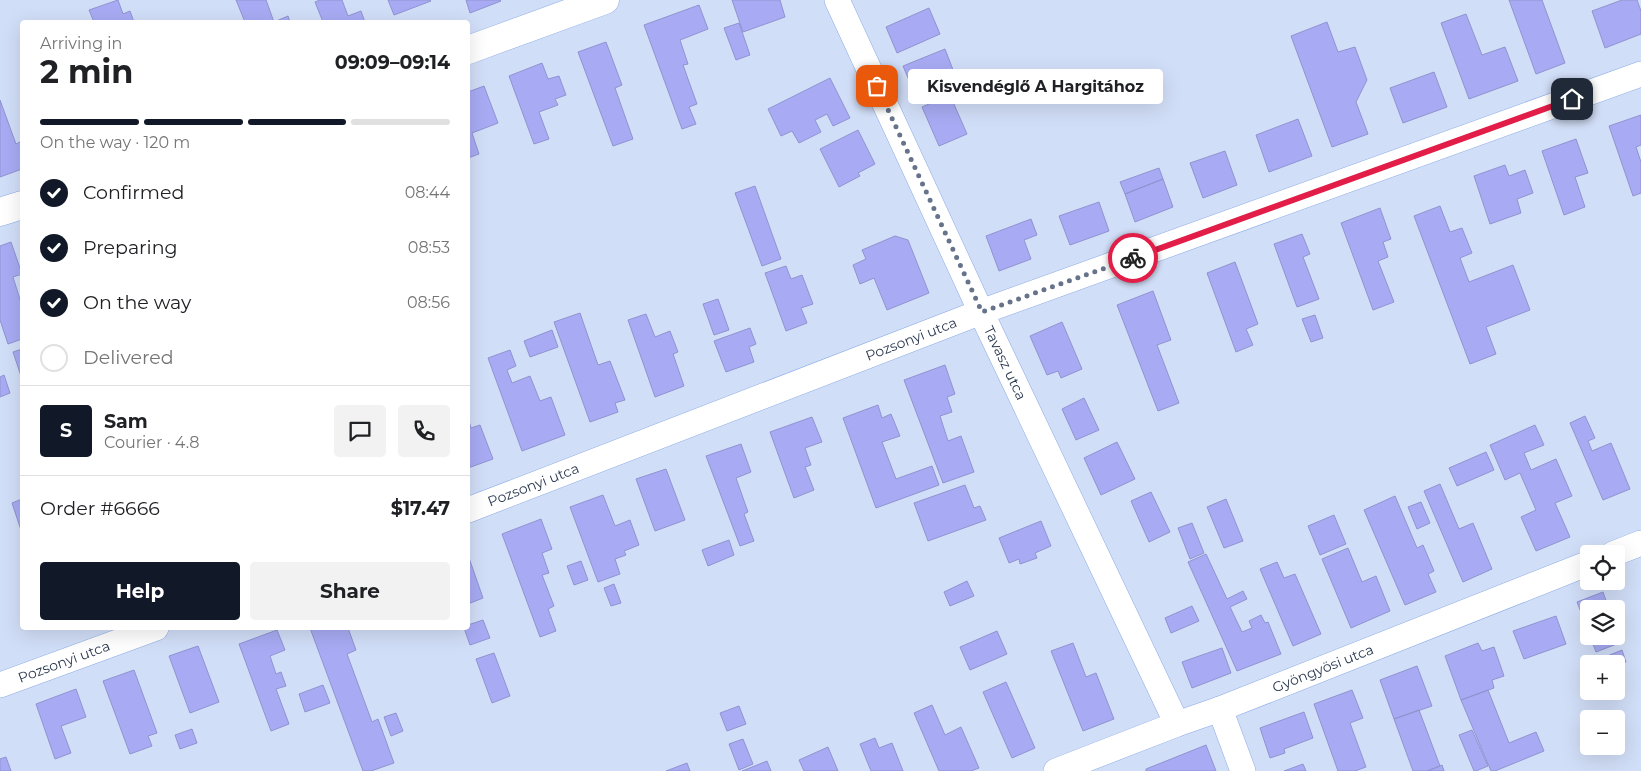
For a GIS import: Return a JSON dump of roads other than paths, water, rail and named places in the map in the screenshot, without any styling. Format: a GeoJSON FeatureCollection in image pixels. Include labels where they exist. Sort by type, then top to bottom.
{"type":"FeatureCollection","features":[{"type":"Feature","properties":{"kind":"street"},"geometry":{"type":"LineString","coordinates":[[470,49],[605,0]]}},
{"type":"Feature","properties":{"kind":"street","name":"Tavasz utca"},"geometry":{"type":"LineString","coordinates":[[837,0],[1177,724]]}},
{"type":"Feature","properties":{"kind":"street","name":"Pozsonyi utca"},"geometry":{"type":"LineString","coordinates":[[470,509],[982,312],[1641,74]]}},
{"type":"Feature","properties":{"kind":"street"},"geometry":{"type":"LineString","coordinates":[[0,212],[20,206]]}},
{"type":"Feature","properties":{"kind":"street"},"geometry":{"type":"LineString","coordinates":[[1625,549],[1641,543]]}},
{"type":"Feature","properties":{"kind":"street","name":"Gyöngyösi utca"},"geometry":{"type":"LineString","coordinates":[[1056,771],[1220,709],[1580,568]]}},
{"type":"Feature","properties":{"kind":"street","name":"Pozsonyi utca"},"geometry":{"type":"LineString","coordinates":[[0,686],[151,630]]}},
{"type":"Feature","properties":{"kind":"street"},"geometry":{"type":"LineString","coordinates":[[1220,709],[1243,771]]}},
{"type":"Feature","properties":{"kind":"place","name":"Kisvendéglő A Hargitához"},"geometry":{"type":"Point","coordinates":[877,86]}}]}
